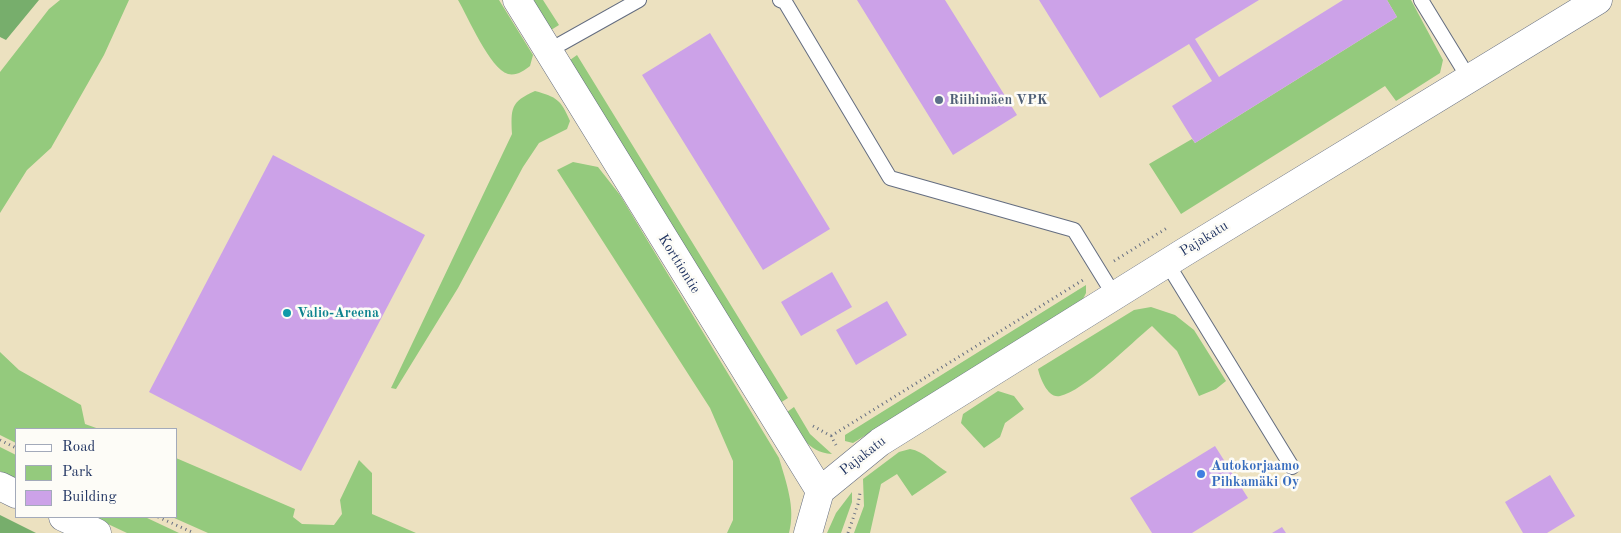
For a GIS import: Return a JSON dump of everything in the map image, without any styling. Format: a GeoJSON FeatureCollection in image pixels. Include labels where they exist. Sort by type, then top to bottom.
{"type":"FeatureCollection","features":[{"type":"Feature","properties":{"kind":"street","name":"Korttiontie"},"geometry":{"type":"LineString","coordinates":[[516,0],[820,492]]}},
{"type":"Feature","properties":{"kind":"street","name":"Pajakatu"},"geometry":{"type":"LineString","coordinates":[[820,492],[880,442],[1468,77],[1598,0]]}},
{"type":"Feature","properties":{"kind":"street"},"geometry":{"type":"LineString","coordinates":[[0,486],[15,494]]}},
{"type":"Feature","properties":{"kind":"street"},"geometry":{"type":"LineString","coordinates":[[808,533],[820,492]]}},
{"type":"Feature","properties":{"kind":"street"},"geometry":{"type":"LineString","coordinates":[[65,518],[97,533]]}},
{"type":"Feature","properties":{"kind":"lane"},"geometry":{"type":"LineString","coordinates":[[548,51],[639,0]]}},
{"type":"Feature","properties":{"kind":"lane"},"geometry":{"type":"LineString","coordinates":[[780,0],[784,2],[890,178],[1074,230],[1114,295]]}},
{"type":"Feature","properties":{"kind":"lane"},"geometry":{"type":"LineString","coordinates":[[1421,0],[1468,77]]}},
{"type":"Feature","properties":{"kind":"lane"},"geometry":{"type":"LineString","coordinates":[[1167,263],[1292,467]]}},
{"type":"Feature","properties":{"kind":"path"},"geometry":{"type":"LineString","coordinates":[[831,436],[1167,228]]}},
{"type":"Feature","properties":{"kind":"path"},"geometry":{"type":"LineString","coordinates":[[0,440],[15,448]]}},
{"type":"Feature","properties":{"kind":"path"},"geometry":{"type":"LineString","coordinates":[[160,518],[194,533]]}},
{"type":"Feature","properties":{"kind":"green space"},"geometry":{"type":"Polygon","coordinates":[[[0,0],[39,0],[6,40],[0,37],[0,0]]]}},
{"type":"Feature","properties":{"kind":"green space"},"geometry":{"type":"Polygon","coordinates":[[[60,0],[129,0],[104,55],[51,148],[27,170],[0,213],[0,72],[49,9],[60,0]]]}},
{"type":"Feature","properties":{"kind":"green space"},"geometry":{"type":"Polygon","coordinates":[[[458,0],[499,0],[533,55],[530,66],[517,74],[508,74],[501,70],[487,53],[458,0]]]}},
{"type":"Feature","properties":{"kind":"green space"},"geometry":{"type":"Polygon","coordinates":[[[532,0],[543,0],[559,25],[551,30],[532,0]]]}},
{"type":"Feature","properties":{"kind":"green space"},"geometry":{"type":"Polygon","coordinates":[[[1387,0],[1411,0],[1443,60],[1440,73],[1396,101],[1385,86],[1181,214],[1149,164],[1192,139],[1195,143],[1397,17],[1387,0]]]}},
{"type":"Feature","properties":{"kind":"green space"},"geometry":{"type":"Polygon","coordinates":[[[577,55],[788,398],[780,403],[570,60],[577,55]]]}},
{"type":"Feature","properties":{"kind":"green space"},"geometry":{"type":"Polygon","coordinates":[[[535,91],[548,95],[561,104],[570,121],[567,129],[539,143],[523,167],[458,288],[396,389],[391,388],[512,134],[512,112],[514,107],[521,99],[535,91]]]}},
{"type":"Feature","properties":{"kind":"green space"},"geometry":{"type":"Polygon","coordinates":[[[573,162],[598,167],[620,195],[779,458],[791,505],[789,533],[727,533],[733,520],[733,461],[710,408],[557,170],[573,162]]]}},
{"type":"Feature","properties":{"kind":"green space"},"geometry":{"type":"Polygon","coordinates":[[[1086,285],[1086,293],[1082,301],[853,443],[845,441],[845,435],[1086,285]]]}},
{"type":"Feature","properties":{"kind":"green space"},"geometry":{"type":"Polygon","coordinates":[[[1151,307],[1175,315],[1194,330],[1226,381],[1216,389],[1199,396],[1177,351],[1152,326],[1107,366],[1082,385],[1060,396],[1056,396],[1048,391],[1038,369],[1134,310],[1151,307]]]}},
{"type":"Feature","properties":{"kind":"green space"},"geometry":{"type":"Polygon","coordinates":[[[0,352],[19,370],[81,405],[85,424],[96,428],[15,428],[15,442],[0,435],[0,352]]]}},
{"type":"Feature","properties":{"kind":"green space"},"geometry":{"type":"Polygon","coordinates":[[[998,391],[1014,396],[1024,409],[1005,423],[1000,437],[984,448],[961,423],[963,414],[998,391]]]}},
{"type":"Feature","properties":{"kind":"green space"},"geometry":{"type":"Polygon","coordinates":[[[794,407],[810,434],[832,454],[816,450],[804,440],[787,412],[794,407]]]}},
{"type":"Feature","properties":{"kind":"green space"},"geometry":{"type":"Polygon","coordinates":[[[0,447],[15,454],[15,478],[0,471],[0,447]]]}},
{"type":"Feature","properties":{"kind":"green space"},"geometry":{"type":"Polygon","coordinates":[[[910,449],[925,455],[947,472],[912,496],[897,474],[881,484],[870,533],[854,533],[864,506],[863,479],[899,452],[910,449]]]}},
{"type":"Feature","properties":{"kind":"green space"},"geometry":{"type":"Polygon","coordinates":[[[178,459],[295,509],[293,517],[302,524],[334,525],[342,514],[340,500],[359,460],[372,473],[372,514],[416,533],[208,533],[174,518],[178,518],[178,459]]]}},
{"type":"Feature","properties":{"kind":"green space"},"geometry":{"type":"Polygon","coordinates":[[[852,492],[852,502],[841,533],[827,533],[836,513],[852,492]]]}},
{"type":"Feature","properties":{"kind":"green space"},"geometry":{"type":"Polygon","coordinates":[[[0,515],[36,533],[0,533],[0,515]]]}},
{"type":"Feature","properties":{"kind":"green space"},"geometry":{"type":"Polygon","coordinates":[[[95,518],[147,518],[179,533],[127,533],[95,518]]]}},
{"type":"Feature","properties":{"kind":"building"},"geometry":{"type":"Polygon","coordinates":[[[857,0],[945,0],[1017,115],[953,155],[857,0]]]}},
{"type":"Feature","properties":{"kind":"building"},"geometry":{"type":"Polygon","coordinates":[[[1039,0],[1259,0],[1195,39],[1219,77],[1343,0],[1387,0],[1397,17],[1195,143],[1172,106],[1212,81],[1189,44],[1100,98],[1039,0]]]}},
{"type":"Feature","properties":{"kind":"building"},"geometry":{"type":"Polygon","coordinates":[[[710,33],[830,229],[763,270],[642,75],[710,33]]]}},
{"type":"Feature","properties":{"kind":"building","name":"Valio-Areena"},"geometry":{"type":"Polygon","coordinates":[[[273,155],[425,235],[301,471],[149,392],[273,155]]]}},
{"type":"Feature","properties":{"kind":"building"},"geometry":{"type":"Polygon","coordinates":[[[832,272],[852,307],[801,336],[781,302],[832,272]]]}},
{"type":"Feature","properties":{"kind":"building"},"geometry":{"type":"Polygon","coordinates":[[[887,301],[907,335],[856,365],[836,330],[887,301]]]}},
{"type":"Feature","properties":{"kind":"building","name":"Autokorjaamo Pihkamäki Oy"},"geometry":{"type":"Polygon","coordinates":[[[1215,446],[1248,498],[1192,533],[1152,533],[1130,498],[1215,446]]]}},
{"type":"Feature","properties":{"kind":"building"},"geometry":{"type":"Polygon","coordinates":[[[1550,475],[1575,516],[1547,533],[1523,533],[1505,502],[1550,475]]]}},
{"type":"Feature","properties":{"kind":"building"},"geometry":{"type":"Polygon","coordinates":[[[1282,527],[1286,533],[1272,533],[1282,527]]]}},
{"type":"Feature","properties":{"kind":"place","name":"Riihimäen VPK"},"geometry":{"type":"Point","coordinates":[939,100]}},
{"type":"Feature","properties":{"kind":"place","name":"Valio-Areena"},"geometry":{"type":"Point","coordinates":[287,313]}},
{"type":"Feature","properties":{"kind":"place","name":"Autokorjaamo Pihkamäki Oy"},"geometry":{"type":"Point","coordinates":[1201,474]}}]}
